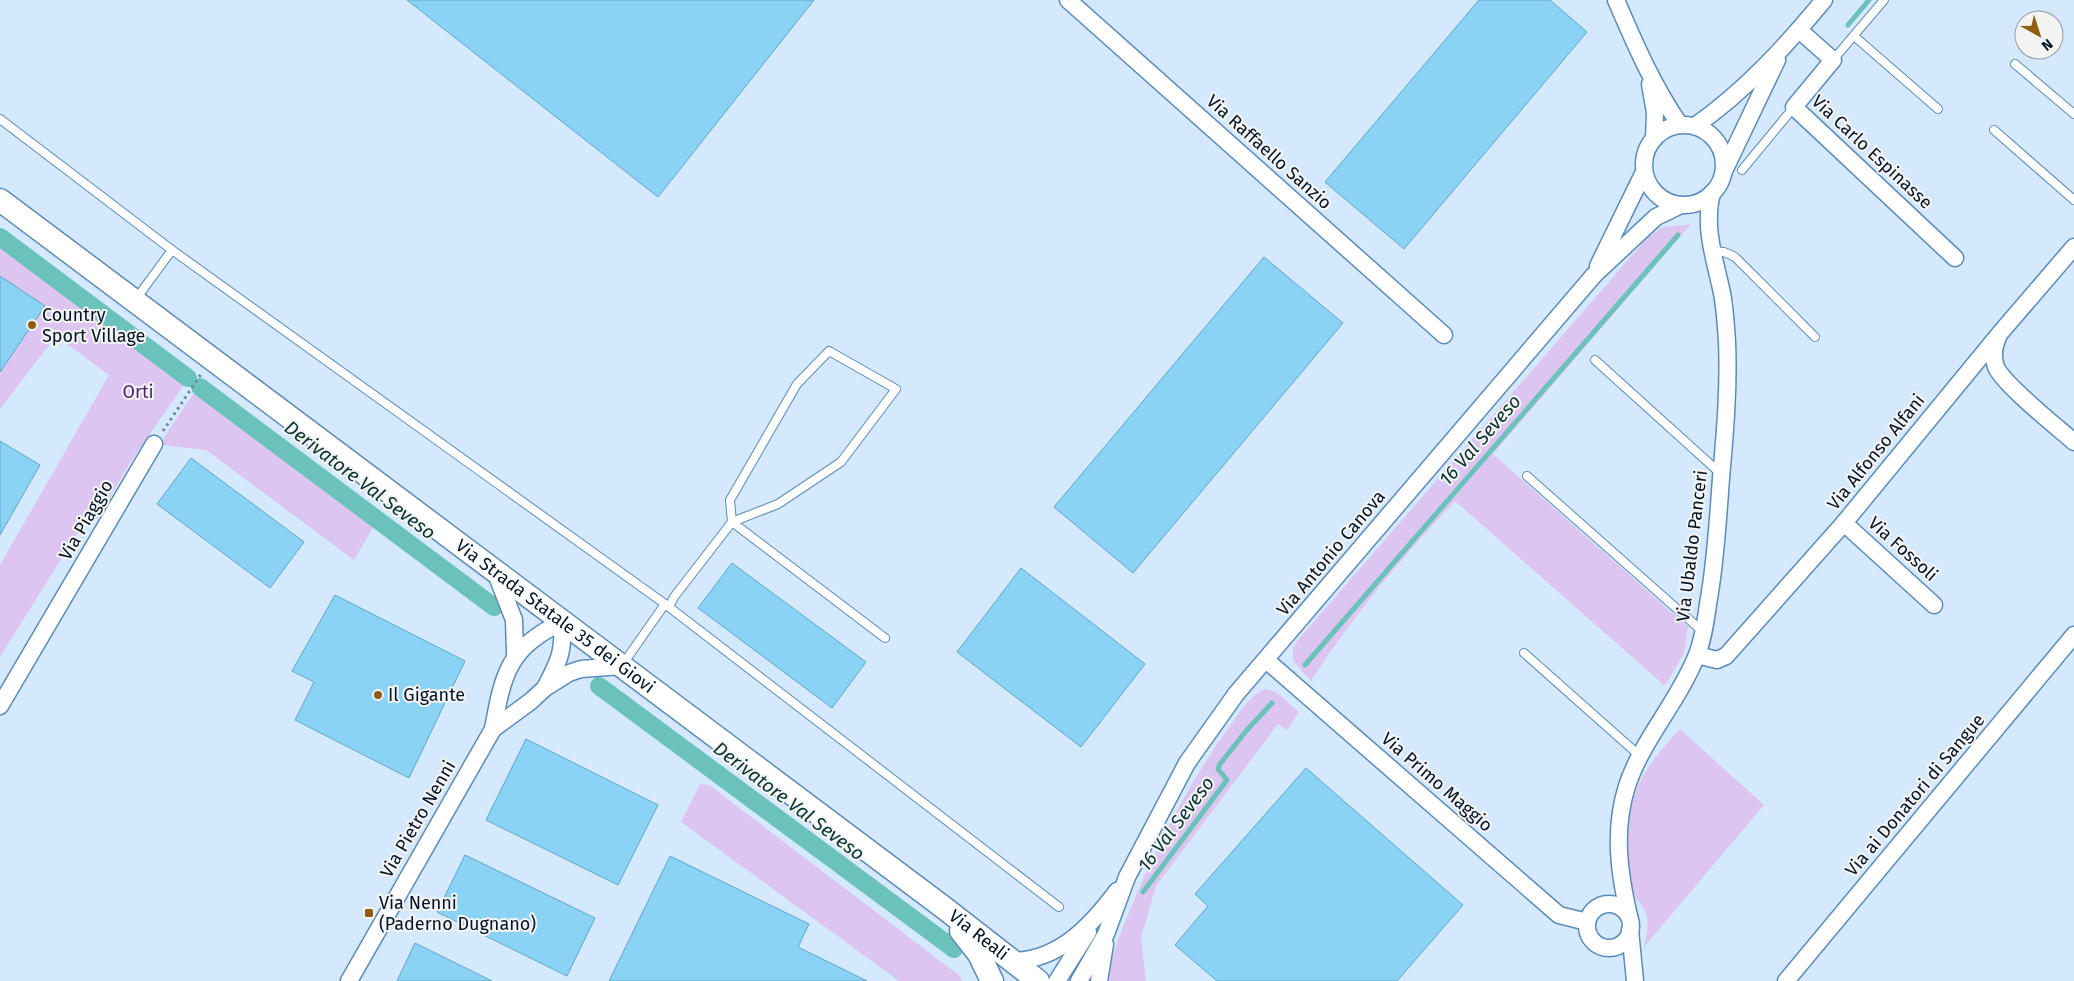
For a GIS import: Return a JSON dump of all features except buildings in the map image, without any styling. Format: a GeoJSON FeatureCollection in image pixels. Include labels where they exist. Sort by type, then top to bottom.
{"type":"FeatureCollection","features":[{"type":"Feature","properties":{"kind":"main road","name":"Via Strada Statale 35 dei Giovi"},"geometry":{"type":"LineString","coordinates":[[0,200],[942,907]]}},
{"type":"Feature","properties":{"kind":"main road","name":"Via Reali"},"geometry":{"type":"LineString","coordinates":[[942,907],[1038,981]]}},
{"type":"Feature","properties":{"kind":"main road"},"geometry":{"type":"LineString","coordinates":[[942,907],[979,954],[992,981]]}},
{"type":"Feature","properties":{"kind":"street","name":"Via Raffaello Sanzio"},"geometry":{"type":"LineString","coordinates":[[1068,0],[1444,335]]}},
{"type":"Feature","properties":{"kind":"street"},"geometry":{"type":"LineString","coordinates":[[1616,0],[1648,72],[1665,102],[1688,126]]}},
{"type":"Feature","properties":{"kind":"street"},"geometry":{"type":"LineString","coordinates":[[1688,126],[1721,108],[1781,51],[1824,0]]}},
{"type":"Feature","properties":{"kind":"street"},"geometry":{"type":"LineString","coordinates":[[1799,30],[1834,60]]}},
{"type":"Feature","properties":{"kind":"street"},"geometry":{"type":"LineString","coordinates":[[1723,173],[1724,161],[1715,139],[1706,131],[1688,126],[1670,127],[1654,138],[1647,149],[1644,160],[1644,172],[1649,184],[1657,195],[1668,202],[1681,205],[1692,204],[1712,193],[1719,184],[1781,51]]}},
{"type":"Feature","properties":{"kind":"street","name":"Via Carlo Espinasse"},"geometry":{"type":"LineString","coordinates":[[1834,60],[1794,107],[1955,258]]}},
{"type":"Feature","properties":{"kind":"street"},"geometry":{"type":"LineString","coordinates":[[1648,72],[1655,113],[1654,138]]}},
{"type":"Feature","properties":{"kind":"street","name":"Via Antonio Canova"},"geometry":{"type":"LineString","coordinates":[[1594,275],[1644,172]]}},
{"type":"Feature","properties":{"kind":"street","name":"Via Ubaldo Panceri"},"geometry":{"type":"LineString","coordinates":[[1635,978],[1619,860],[1619,822],[1627,786],[1640,756],[1677,696],[1697,655],[1713,577],[1727,410],[1727,344],[1722,296],[1708,218],[1712,193]]}},
{"type":"Feature","properties":{"kind":"street","name":"Via Antonio Canova"},"geometry":{"type":"LineString","coordinates":[[1079,981],[1106,934],[1127,877],[1187,763],[1236,694],[1594,275],[1656,217],[1681,205]]}},
{"type":"Feature","properties":{"kind":"street","name":"Via Alfonso Alfani"},"geometry":{"type":"LineString","coordinates":[[1697,655],[1717,660],[1726,656],[1844,523],[2001,332],[2074,247]]}},
{"type":"Feature","properties":{"kind":"street"},"geometry":{"type":"LineString","coordinates":[[2001,332],[1994,352],[1994,360],[2001,376],[2074,442]]}},
{"type":"Feature","properties":{"kind":"street","name":"Via Piaggio"},"geometry":{"type":"LineString","coordinates":[[0,706],[5,687],[154,444]]}},
{"type":"Feature","properties":{"kind":"street","name":"Via Fossoli"},"geometry":{"type":"LineString","coordinates":[[1844,523],[1934,605]]}},
{"type":"Feature","properties":{"kind":"street","name":"Via Pietro Nenni"},"geometry":{"type":"LineString","coordinates":[[495,571],[514,620],[516,654]]}},
{"type":"Feature","properties":{"kind":"street","name":"Via Pietro Nenni"},"geometry":{"type":"LineString","coordinates":[[349,981],[493,729],[501,687],[516,654],[544,630],[562,622],[563,642],[561,654],[545,688]]}},
{"type":"Feature","properties":{"kind":"street","name":"Via ai Donatori di Sangue"},"geometry":{"type":"LineString","coordinates":[[1786,981],[2074,635]]}},
{"type":"Feature","properties":{"kind":"street","name":"Via Primo Maggio"},"geometry":{"type":"LineString","coordinates":[[1266,660],[1559,915],[1587,922]]}},
{"type":"Feature","properties":{"kind":"street","name":"Via Pietro Nenni"},"geometry":{"type":"LineString","coordinates":[[493,729],[558,678],[581,669],[622,666]]}},
{"type":"Feature","properties":{"kind":"street","name":"Via Antonio Canova"},"geometry":{"type":"LineString","coordinates":[[1057,981],[1102,911],[1127,877]]}},
{"type":"Feature","properties":{"kind":"street"},"geometry":{"type":"LineString","coordinates":[[1605,948],[1618,946],[1624,942],[1629,923],[1619,907],[1606,904],[1593,910],[1587,922],[1589,936],[1593,941],[1605,948],[1617,955],[1635,978]]}},
{"type":"Feature","properties":{"kind":"street","name":"Via Antonio Canova"},"geometry":{"type":"LineString","coordinates":[[1013,961],[1026,961],[1049,954],[1078,934],[1102,911]]}},
{"type":"Feature","properties":{"kind":"street","name":"Via Antonio Canova"},"geometry":{"type":"LineString","coordinates":[[1099,981],[1106,934]]}},
{"type":"Feature","properties":{"kind":"lane"},"geometry":{"type":"LineString","coordinates":[[1834,60],[1884,0]]}},
{"type":"Feature","properties":{"kind":"lane"},"geometry":{"type":"LineString","coordinates":[[1854,36],[1938,109]]}},
{"type":"Feature","properties":{"kind":"lane"},"geometry":{"type":"LineString","coordinates":[[2015,64],[2074,114]]}},
{"type":"Feature","properties":{"kind":"lane"},"geometry":{"type":"LineString","coordinates":[[1742,170],[1794,107]]}},
{"type":"Feature","properties":{"kind":"lane"},"geometry":{"type":"LineString","coordinates":[[0,119],[172,250],[667,606],[1059,907]]}},
{"type":"Feature","properties":{"kind":"lane"},"geometry":{"type":"LineString","coordinates":[[1994,130],[2074,200]]}},
{"type":"Feature","properties":{"kind":"lane"},"geometry":{"type":"LineString","coordinates":[[135,301],[172,250]]}},
{"type":"Feature","properties":{"kind":"lane"},"geometry":{"type":"LineString","coordinates":[[1713,251],[1724,252],[1735,257],[1815,337]]}},
{"type":"Feature","properties":{"kind":"lane"},"geometry":{"type":"LineString","coordinates":[[622,666],[732,522],[778,504],[841,462],[896,388],[828,351],[797,384],[730,500],[732,522],[885,638]]}},
{"type":"Feature","properties":{"kind":"lane"},"geometry":{"type":"LineString","coordinates":[[1595,360],[1722,475]]}},
{"type":"Feature","properties":{"kind":"lane"},"geometry":{"type":"LineString","coordinates":[[1526,476],[1702,631]]}},
{"type":"Feature","properties":{"kind":"lane"},"geometry":{"type":"LineString","coordinates":[[1524,653],[1640,756]]}},
{"type":"Feature","properties":{"kind":"path"},"geometry":{"type":"LineString","coordinates":[[154,444],[212,358]]}},
{"type":"Feature","properties":{"kind":"green space"},"geometry":{"type":"Polygon","coordinates":[[[1691,224],[1493,454],[1688,627],[1684,653],[1665,686],[1455,501],[1378,588],[1343,634],[1311,681],[1293,661],[1293,648],[1297,641],[1647,238],[1663,227],[1691,224]]]}},
{"type":"Feature","properties":{"kind":"green space","name":"Orti"},"geometry":{"type":"Polygon","coordinates":[[[0,241],[186,382],[131,461],[97,519],[89,515],[0,657],[0,565],[109,375],[56,336],[0,409],[0,241]]]}},
{"type":"Feature","properties":{"kind":"green space"},"geometry":{"type":"Polygon","coordinates":[[[196,390],[375,524],[354,560],[206,450],[161,445],[164,437],[196,390]]]}},
{"type":"Feature","properties":{"kind":"green space"},"geometry":{"type":"Polygon","coordinates":[[[1266,689],[1276,692],[1299,712],[1287,730],[1278,724],[1156,886],[1141,938],[1146,981],[1107,981],[1121,931],[1149,866],[1173,818],[1214,749],[1241,710],[1250,700],[1266,689]]]}},
{"type":"Feature","properties":{"kind":"green space"},"geometry":{"type":"Polygon","coordinates":[[[1680,729],[1764,805],[1644,947],[1647,932],[1646,913],[1633,896],[1629,863],[1628,830],[1630,814],[1634,798],[1648,768],[1680,729]]]}},
{"type":"Feature","properties":{"kind":"green space"},"geometry":{"type":"Polygon","coordinates":[[[700,784],[709,785],[960,976],[962,981],[899,981],[681,822],[700,784]]]}},
{"type":"Feature","properties":{"kind":"waterway","name":"16 Val Seveso"},"geometry":{"type":"LineString","coordinates":[[1848,25],[1869,0]]}},
{"type":"Feature","properties":{"kind":"waterway","name":"16 Val Seveso"},"geometry":{"type":"LineString","coordinates":[[1305,665],[1678,235]]}},
{"type":"Feature","properties":{"kind":"waterway","name":"Derivatore Val Seveso"},"geometry":{"type":"LineString","coordinates":[[0,237],[188,378]]}},
{"type":"Feature","properties":{"kind":"waterway","name":"Derivatore Val Seveso"},"geometry":{"type":"LineString","coordinates":[[200,387],[494,607]]}},
{"type":"Feature","properties":{"kind":"waterway","name":"Derivatore Val Seveso"},"geometry":{"type":"LineString","coordinates":[[599,686],[954,949]]}},
{"type":"Feature","properties":{"kind":"waterway","name":"16 Val Seveso"},"geometry":{"type":"LineString","coordinates":[[1143,892],[1227,780],[1218,769],[1220,764],[1246,731],[1272,703]]}},
{"type":"Feature","properties":{"kind":"place","name":"Country Sport Village"},"geometry":{"type":"Point","coordinates":[32,325]}},
{"type":"Feature","properties":{"kind":"place","name":"Il Gigante"},"geometry":{"type":"Point","coordinates":[378,695]}},
{"type":"Feature","properties":{"kind":"place","name":"Via Nenni (Paderno Dugnano)"},"geometry":{"type":"Point","coordinates":[369,913]}}]}
